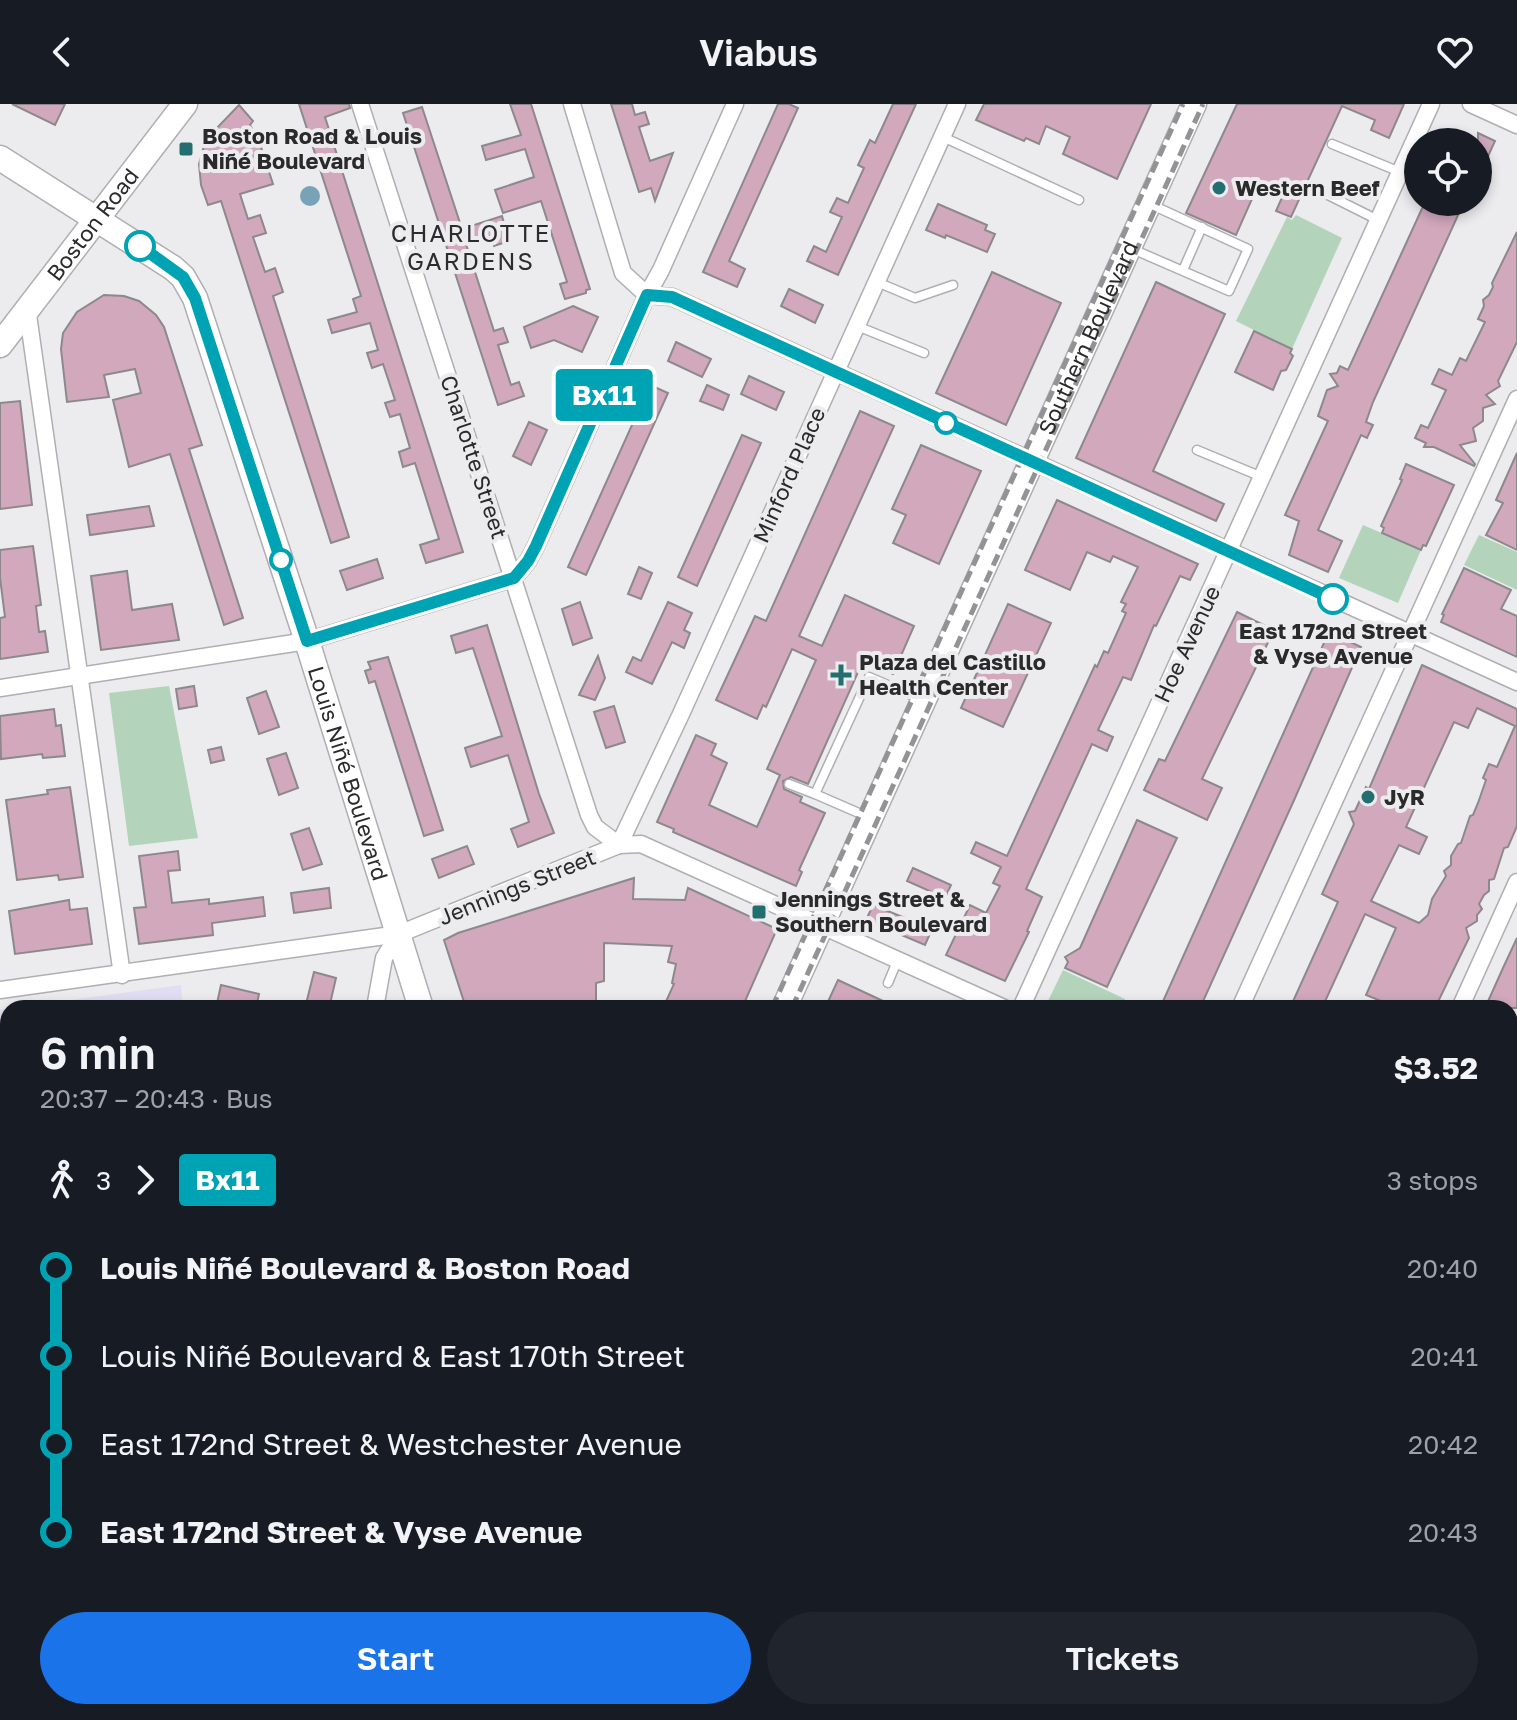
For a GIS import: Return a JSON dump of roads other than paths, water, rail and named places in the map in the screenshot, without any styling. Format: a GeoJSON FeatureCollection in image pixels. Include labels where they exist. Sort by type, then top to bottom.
{"type":"FeatureCollection","features":[{"type":"Feature","properties":{"kind":"main road","name":"Boston Road"},"geometry":{"type":"LineString","coordinates":[[0,345],[185,104]]}},
{"type":"Feature","properties":{"kind":"main road","name":"Southern Boulevard"},"geometry":{"type":"LineString","coordinates":[[788,1000],[1194,104]]}},
{"type":"Feature","properties":{"kind":"main road","name":"Louis Niñé Boulevard"},"geometry":{"type":"LineString","coordinates":[[0,158],[173,268],[183,277],[195,298],[307,641],[419,1000]]}},
{"type":"Feature","properties":{"kind":"street","name":"Charlotte Street"},"geometry":{"type":"LineString","coordinates":[[360,104],[589,815],[595,827],[619,845]]}},
{"type":"Feature","properties":{"kind":"street"},"geometry":{"type":"LineString","coordinates":[[572,104],[623,273],[647,295],[672,297],[1517,682]]}},
{"type":"Feature","properties":{"kind":"street"},"geometry":{"type":"LineString","coordinates":[[0,688],[307,641],[514,578],[536,546],[735,104]]}},
{"type":"Feature","properties":{"kind":"street","name":"Minford Place"},"geometry":{"type":"LineString","coordinates":[[619,845],[957,104]]}},
{"type":"Feature","properties":{"kind":"street","name":"Hoe Avenue"},"geometry":{"type":"LineString","coordinates":[[1025,1000],[1431,104]]}},
{"type":"Feature","properties":{"kind":"street"},"geometry":{"type":"LineString","coordinates":[[1471,104],[1517,125]]}},
{"type":"Feature","properties":{"kind":"street"},"geometry":{"type":"LineString","coordinates":[[27,308],[122,975]]}},
{"type":"Feature","properties":{"kind":"street"},"geometry":{"type":"LineString","coordinates":[[1244,1000],[1517,399]]}},
{"type":"Feature","properties":{"kind":"street","name":"Jennings Street"},"geometry":{"type":"LineString","coordinates":[[0,990],[399,934],[619,845],[641,844],[987,1000]]}},
{"type":"Feature","properties":{"kind":"street"},"geometry":{"type":"LineString","coordinates":[[1464,1000],[1517,882]]}},
{"type":"Feature","properties":{"kind":"street"},"geometry":{"type":"LineString","coordinates":[[376,1000],[384,958],[399,934]]}},
{"type":"Feature","properties":{"kind":"lane"},"geometry":{"type":"LineString","coordinates":[[942,136],[1079,200]]}},
{"type":"Feature","properties":{"kind":"lane"},"geometry":{"type":"LineString","coordinates":[[1332,144],[1400,172]]}},
{"type":"Feature","properties":{"kind":"lane"},"geometry":{"type":"LineString","coordinates":[[1318,190],[1378,220]]}},
{"type":"Feature","properties":{"kind":"lane"},"geometry":{"type":"LineString","coordinates":[[1129,247],[1229,291],[1248,249],[1149,203]]}},
{"type":"Feature","properties":{"kind":"lane"},"geometry":{"type":"LineString","coordinates":[[1183,270],[1202,227]]}},
{"type":"Feature","properties":{"kind":"lane"},"geometry":{"type":"LineString","coordinates":[[876,282],[915,298],[953,285]]}},
{"type":"Feature","properties":{"kind":"lane"},"geometry":{"type":"LineString","coordinates":[[857,326],[924,353]]}},
{"type":"Feature","properties":{"kind":"lane"},"geometry":{"type":"LineString","coordinates":[[1197,450],[1262,477]]}},
{"type":"Feature","properties":{"kind":"lane"},"geometry":{"type":"LineString","coordinates":[[815,794],[869,677],[923,700]]}},
{"type":"Feature","properties":{"kind":"lane"},"geometry":{"type":"LineString","coordinates":[[789,784],[869,817]]}},
{"type":"Feature","properties":{"kind":"lane"},"geometry":{"type":"LineString","coordinates":[[888,983],[898,959]]}},
{"type":"Feature","properties":{"kind":"water"},"geometry":{"type":"Polygon","coordinates":[[[310,186],[317,189],[320,196],[317,203],[310,206],[303,203],[300,196],[303,189],[310,186]]]}},
{"type":"Feature","properties":{"kind":"railway"},"geometry":{"type":"LineString","coordinates":[[776,1000],[1183,104]]}},
{"type":"Feature","properties":{"kind":"railway"},"geometry":{"type":"LineString","coordinates":[[796,1000],[1203,104]]}},
{"type":"Feature","properties":{"kind":"place","name":"Boston Road & Louis Niñé Boulevard"},"geometry":{"type":"Point","coordinates":[186,149]}},
{"type":"Feature","properties":{"kind":"place","name":"Western Beef"},"geometry":{"type":"Point","coordinates":[1219,188]}},
{"type":"Feature","properties":{"kind":"place","name":"East 172nd Street & Vyse Avenue"},"geometry":{"type":"Point","coordinates":[1333,599]}},
{"type":"Feature","properties":{"kind":"place","name":"Plaza del Castillo Health Center"},"geometry":{"type":"Point","coordinates":[841,675]}},
{"type":"Feature","properties":{"kind":"place","name":"JyR"},"geometry":{"type":"Point","coordinates":[1368,797]}},
{"type":"Feature","properties":{"kind":"place","name":"Jennings Street & Southern Boulevard"},"geometry":{"type":"Point","coordinates":[759,912]}},
{"type":"Feature","properties":{"kind":"district","name":"CHARLOTTE GARDENS"},"geometry":{"type":"Point","coordinates":[471,248]}}]}
